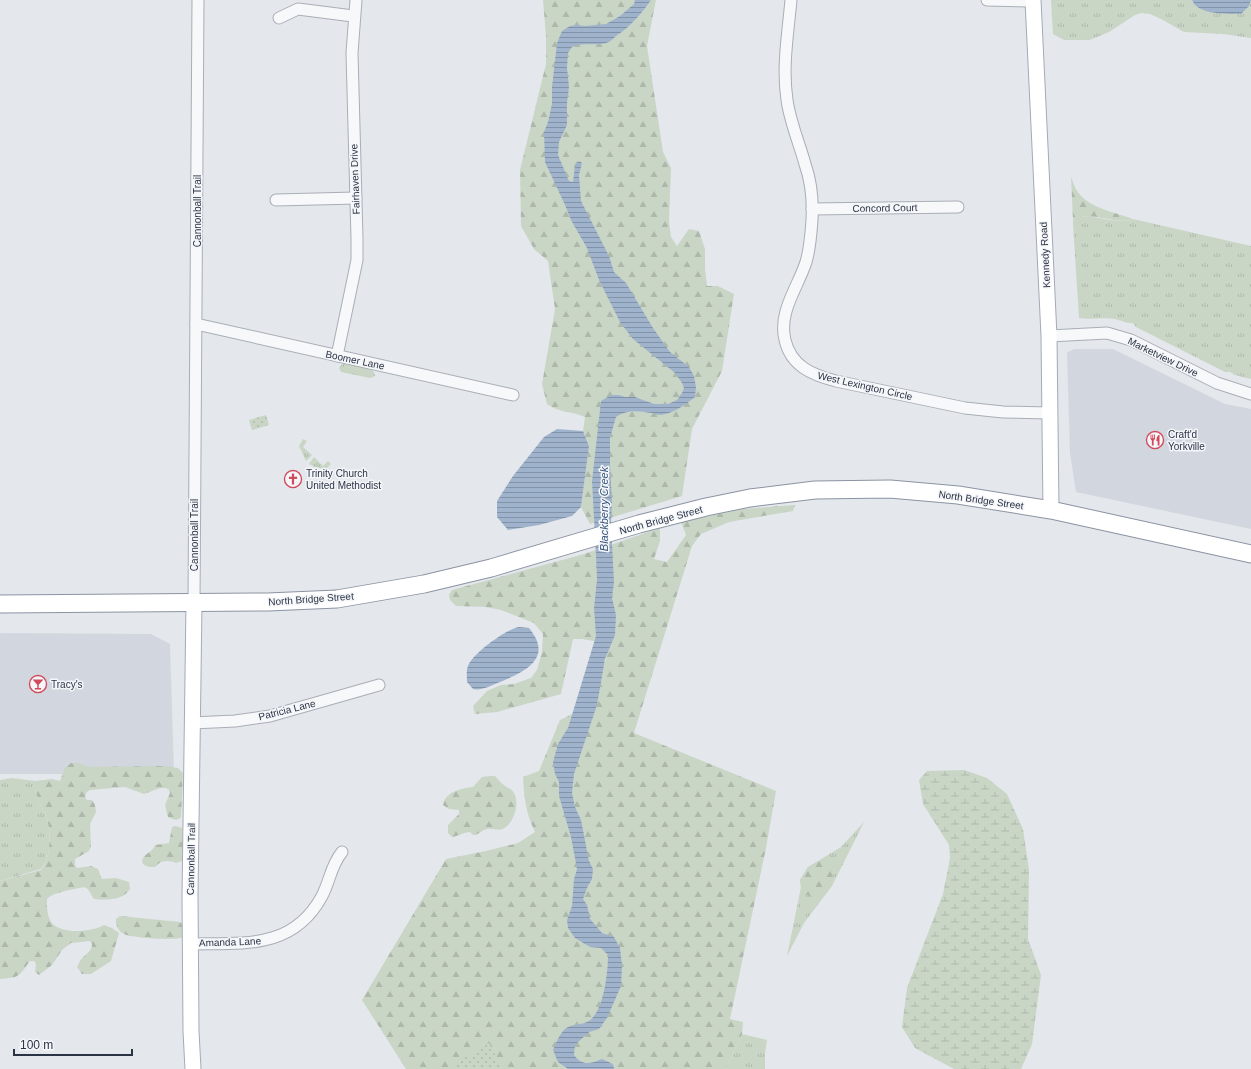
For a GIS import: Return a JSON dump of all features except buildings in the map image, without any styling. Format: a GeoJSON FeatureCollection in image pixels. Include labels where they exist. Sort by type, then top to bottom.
{"type":"FeatureCollection","features":[{"type":"Feature","properties":{"kind":"highway","name":"North Bridge Street"},"geometry":{"type":"LineString","coordinates":[[0,604],[268,602],[337,599],[424,584],[490,568],[639,524],[706,507],[750,498],[814,490],[890,489],[958,495],[1051,510],[1251,554]]}},
{"type":"Feature","properties":{"kind":"main road","name":"Kennedy Road"},"geometry":{"type":"LineString","coordinates":[[1033,1],[1049,336],[1051,510]]}},
{"type":"Feature","properties":{"kind":"main road","name":"Cannonball Trail"},"geometry":{"type":"LineString","coordinates":[[193,1069],[190,1031],[190,944],[194,603]]}},
{"type":"Feature","properties":{"kind":"street","name":"Cannonball Trail"},"geometry":{"type":"LineString","coordinates":[[194,603],[198,0]]}},
{"type":"Feature","properties":{"kind":"street","name":"Fairhaven Drive"},"geometry":{"type":"LineString","coordinates":[[337,356],[357,259],[352,53],[356,0]]}},
{"type":"Feature","properties":{"kind":"street","name":"West Lexington Circle"},"geometry":{"type":"LineString","coordinates":[[791,0],[786,56],[786,98],[806,166],[812,209],[812,221],[806,260],[789,301],[784,320],[783,329],[786,346],[794,359],[808,372],[824,378],[965,408],[1003,412],[1050,413]]}},
{"type":"Feature","properties":{"kind":"street"},"geometry":{"type":"LineString","coordinates":[[987,0],[1033,1]]}},
{"type":"Feature","properties":{"kind":"street"},"geometry":{"type":"LineString","coordinates":[[279,18],[298,9],[354,16]]}},
{"type":"Feature","properties":{"kind":"street"},"geometry":{"type":"LineString","coordinates":[[276,200],[356,198]]}},
{"type":"Feature","properties":{"kind":"street","name":"Concord Court"},"geometry":{"type":"LineString","coordinates":[[812,209],[958,207]]}},
{"type":"Feature","properties":{"kind":"street","name":"Boomer Lane"},"geometry":{"type":"LineString","coordinates":[[196,324],[513,395]]}},
{"type":"Feature","properties":{"kind":"street","name":"Marketview Drive"},"geometry":{"type":"LineString","coordinates":[[1049,336],[1107,333],[1131,340],[1217,383],[1251,394]]}},
{"type":"Feature","properties":{"kind":"street","name":"Patricia Lane"},"geometry":{"type":"LineString","coordinates":[[192,723],[235,722],[270,716],[379,685]]}},
{"type":"Feature","properties":{"kind":"street","name":"Amanda Lane"},"geometry":{"type":"LineString","coordinates":[[190,944],[256,942],[268,940],[290,931],[304,921],[323,895],[332,868],[342,852]]}},
{"type":"Feature","properties":{"kind":"shaded area"},"geometry":{"type":"Polygon","coordinates":[[[1074,349],[1113,349],[1225,404],[1251,409],[1251,529],[1076,492],[1070,453],[1067,353],[1074,349]]]}},
{"type":"Feature","properties":{"kind":"shaded area"},"geometry":{"type":"Polygon","coordinates":[[[0,633],[151,634],[170,644],[174,774],[0,774],[0,633]]]}},
{"type":"Feature","properties":{"kind":"green space"},"geometry":{"type":"Polygon","coordinates":[[[543,0],[656,0],[647,46],[663,152],[671,168],[669,222],[671,237],[677,246],[689,229],[699,231],[705,249],[707,286],[718,286],[734,294],[722,371],[692,429],[682,496],[590,524],[581,507],[589,446],[583,431],[585,417],[556,409],[547,404],[542,384],[555,309],[548,261],[534,249],[521,226],[520,170],[546,64],[546,36],[543,0]]]}},
{"type":"Feature","properties":{"kind":"green space"},"geometry":{"type":"Polygon","coordinates":[[[1051,0],[1192,0],[1193,3],[1250,2],[1251,0],[1251,38],[1223,34],[1184,32],[1150,14],[1142,13],[1135,15],[1109,32],[1090,40],[1064,40],[1053,34],[1051,0]]]}},
{"type":"Feature","properties":{"kind":"green space"},"geometry":{"type":"Polygon","coordinates":[[[1071,177],[1076,189],[1087,201],[1133,219],[1118,221],[1088,216],[1073,220],[1071,177]]]}},
{"type":"Feature","properties":{"kind":"green space"},"geometry":{"type":"Polygon","coordinates":[[[1089,216],[1117,221],[1133,219],[1251,246],[1251,379],[1235,375],[1230,372],[1225,372],[1136,327],[1133,323],[1110,318],[1079,318],[1073,220],[1079,217],[1089,216]]]}},
{"type":"Feature","properties":{"kind":"green space"},"geometry":{"type":"Polygon","coordinates":[[[345,363],[367,367],[374,372],[375,376],[370,378],[341,372],[339,368],[345,363]]]}},
{"type":"Feature","properties":{"kind":"green space"},"geometry":{"type":"Polygon","coordinates":[[[266,415],[269,425],[252,430],[249,420],[266,415]]]}},
{"type":"Feature","properties":{"kind":"green space"},"geometry":{"type":"Polygon","coordinates":[[[303,439],[307,441],[303,447],[312,455],[306,461],[299,446],[303,439]]]}},
{"type":"Feature","properties":{"kind":"green space"},"geometry":{"type":"Polygon","coordinates":[[[314,457],[323,466],[328,461],[331,464],[326,469],[315,467],[309,464],[314,457]]]}},
{"type":"Feature","properties":{"kind":"green space"},"geometry":{"type":"Polygon","coordinates":[[[795,505],[793,511],[729,522],[701,534],[692,546],[634,733],[776,791],[766,848],[730,1019],[743,1022],[742,1034],[726,1069],[406,1069],[362,1000],[446,859],[518,843],[535,832],[529,819],[523,777],[539,771],[560,720],[593,704],[610,644],[582,639],[573,639],[561,694],[497,712],[475,714],[473,706],[487,691],[501,685],[514,684],[531,678],[537,670],[542,652],[543,634],[534,623],[501,610],[486,607],[456,606],[450,600],[449,595],[452,590],[584,554],[660,528],[660,541],[654,559],[667,562],[686,535],[681,522],[743,509],[795,505]]]}},
{"type":"Feature","properties":{"kind":"green space"},"geometry":{"type":"Polygon","coordinates":[[[71,763],[78,763],[89,767],[166,766],[178,768],[183,773],[181,817],[176,820],[168,817],[165,805],[170,793],[166,788],[160,788],[144,794],[125,787],[90,790],[86,793],[85,797],[87,800],[92,800],[95,805],[96,812],[90,824],[91,846],[89,851],[75,859],[75,865],[77,868],[91,866],[98,869],[102,879],[116,878],[129,882],[130,889],[123,896],[114,899],[94,899],[89,890],[84,887],[65,891],[48,898],[47,911],[51,922],[62,929],[69,931],[85,931],[104,925],[119,933],[111,961],[91,974],[82,974],[77,967],[91,949],[92,944],[90,941],[71,943],[62,950],[52,965],[39,975],[35,972],[36,964],[34,961],[30,961],[16,977],[0,979],[0,881],[41,870],[47,860],[49,831],[47,819],[35,791],[35,781],[52,779],[60,781],[65,768],[71,763]]]}},
{"type":"Feature","properties":{"kind":"green space"},"geometry":{"type":"Polygon","coordinates":[[[964,770],[987,778],[1007,794],[1023,829],[1029,870],[1028,939],[1041,975],[1032,1044],[1021,1069],[954,1069],[915,1048],[902,1027],[907,988],[943,894],[950,858],[949,845],[923,804],[919,780],[927,771],[964,770]]]}},
{"type":"Feature","properties":{"kind":"green space"},"geometry":{"type":"Polygon","coordinates":[[[495,776],[514,793],[516,797],[516,808],[513,818],[503,829],[487,829],[475,835],[468,832],[452,837],[448,833],[448,825],[459,814],[459,810],[449,809],[443,805],[444,801],[450,794],[464,788],[473,787],[482,777],[495,776]]]}},
{"type":"Feature","properties":{"kind":"green space"},"geometry":{"type":"Polygon","coordinates":[[[12,778],[35,781],[35,791],[47,819],[49,846],[47,859],[41,869],[0,881],[0,780],[12,778]]]}},
{"type":"Feature","properties":{"kind":"green space"},"geometry":{"type":"Polygon","coordinates":[[[864,822],[832,886],[804,923],[787,956],[801,887],[800,880],[808,867],[841,847],[864,822]]]}},
{"type":"Feature","properties":{"kind":"green space"},"geometry":{"type":"Polygon","coordinates":[[[175,826],[182,828],[182,861],[176,863],[165,861],[155,867],[144,865],[142,862],[143,857],[152,850],[155,845],[169,843],[172,827],[175,826]]]}},
{"type":"Feature","properties":{"kind":"green space"},"geometry":{"type":"Polygon","coordinates":[[[829,857],[834,860],[835,866],[833,876],[824,890],[816,898],[807,895],[801,887],[800,880],[808,867],[829,857]]]}},
{"type":"Feature","properties":{"kind":"green space"},"geometry":{"type":"Polygon","coordinates":[[[120,916],[180,922],[183,925],[183,937],[172,939],[136,937],[124,934],[119,930],[116,924],[116,919],[120,916]]]}},
{"type":"Feature","properties":{"kind":"green space"},"geometry":{"type":"Polygon","coordinates":[[[742,1034],[767,1040],[765,1069],[726,1069],[742,1034]]]}},
{"type":"Feature","properties":{"kind":"green space"},"geometry":{"type":"Polygon","coordinates":[[[489,1043],[502,1069],[447,1069],[489,1043]]]}},
{"type":"Feature","properties":{"kind":"water","name":"Blackberry Creek"},"geometry":{"type":"Polygon","coordinates":[[[635,0],[651,0],[635,20],[611,40],[602,44],[584,44],[572,47],[568,53],[567,68],[569,87],[567,125],[559,142],[558,155],[569,181],[573,182],[575,165],[579,161],[582,163],[579,175],[581,201],[609,256],[614,272],[626,283],[653,328],[670,352],[689,367],[694,376],[696,387],[695,397],[675,411],[661,415],[633,411],[620,414],[616,417],[610,438],[612,502],[611,524],[614,582],[612,598],[616,615],[615,635],[605,659],[597,705],[574,774],[572,793],[575,807],[581,820],[589,861],[593,869],[592,879],[583,899],[587,905],[590,919],[602,933],[614,937],[620,948],[622,966],[621,986],[607,1018],[599,1029],[589,1032],[575,1045],[574,1055],[580,1061],[586,1063],[602,1059],[613,1064],[614,1069],[568,1069],[558,1062],[553,1050],[559,1037],[565,1029],[589,1021],[594,1016],[602,1000],[608,962],[608,955],[601,948],[590,947],[575,938],[568,928],[567,920],[572,906],[574,879],[577,869],[571,837],[559,796],[559,782],[555,774],[553,762],[558,744],[568,728],[596,636],[594,608],[597,580],[592,481],[601,401],[611,395],[619,395],[625,397],[635,397],[654,404],[668,404],[677,400],[684,388],[675,373],[633,339],[620,322],[599,280],[587,248],[571,220],[545,162],[544,132],[552,104],[552,87],[557,43],[562,31],[570,26],[606,24],[620,16],[634,4],[635,0]]]}},
{"type":"Feature","properties":{"kind":"water"},"geometry":{"type":"Polygon","coordinates":[[[1192,0],[1251,0],[1249,6],[1241,14],[1221,14],[1200,9],[1192,0]]]}},
{"type":"Feature","properties":{"kind":"water"},"geometry":{"type":"Polygon","coordinates":[[[557,429],[583,431],[589,446],[581,507],[572,516],[539,525],[508,530],[497,517],[497,501],[513,476],[544,437],[557,429]]]}},
{"type":"Feature","properties":{"kind":"water"},"geometry":{"type":"Polygon","coordinates":[[[519,627],[529,628],[536,639],[539,648],[537,656],[533,662],[519,674],[490,686],[473,689],[467,682],[467,670],[471,661],[482,649],[498,637],[519,627]]]}},
{"type":"Feature","properties":{"kind":"place","name":"Craft'd Yorkville"},"geometry":{"type":"Point","coordinates":[1155,440]}},
{"type":"Feature","properties":{"kind":"place","name":"Trinity Church United Methodist"},"geometry":{"type":"Point","coordinates":[293,479]}},
{"type":"Feature","properties":{"kind":"place","name":"Tracy's"},"geometry":{"type":"Point","coordinates":[38,684]}}]}
